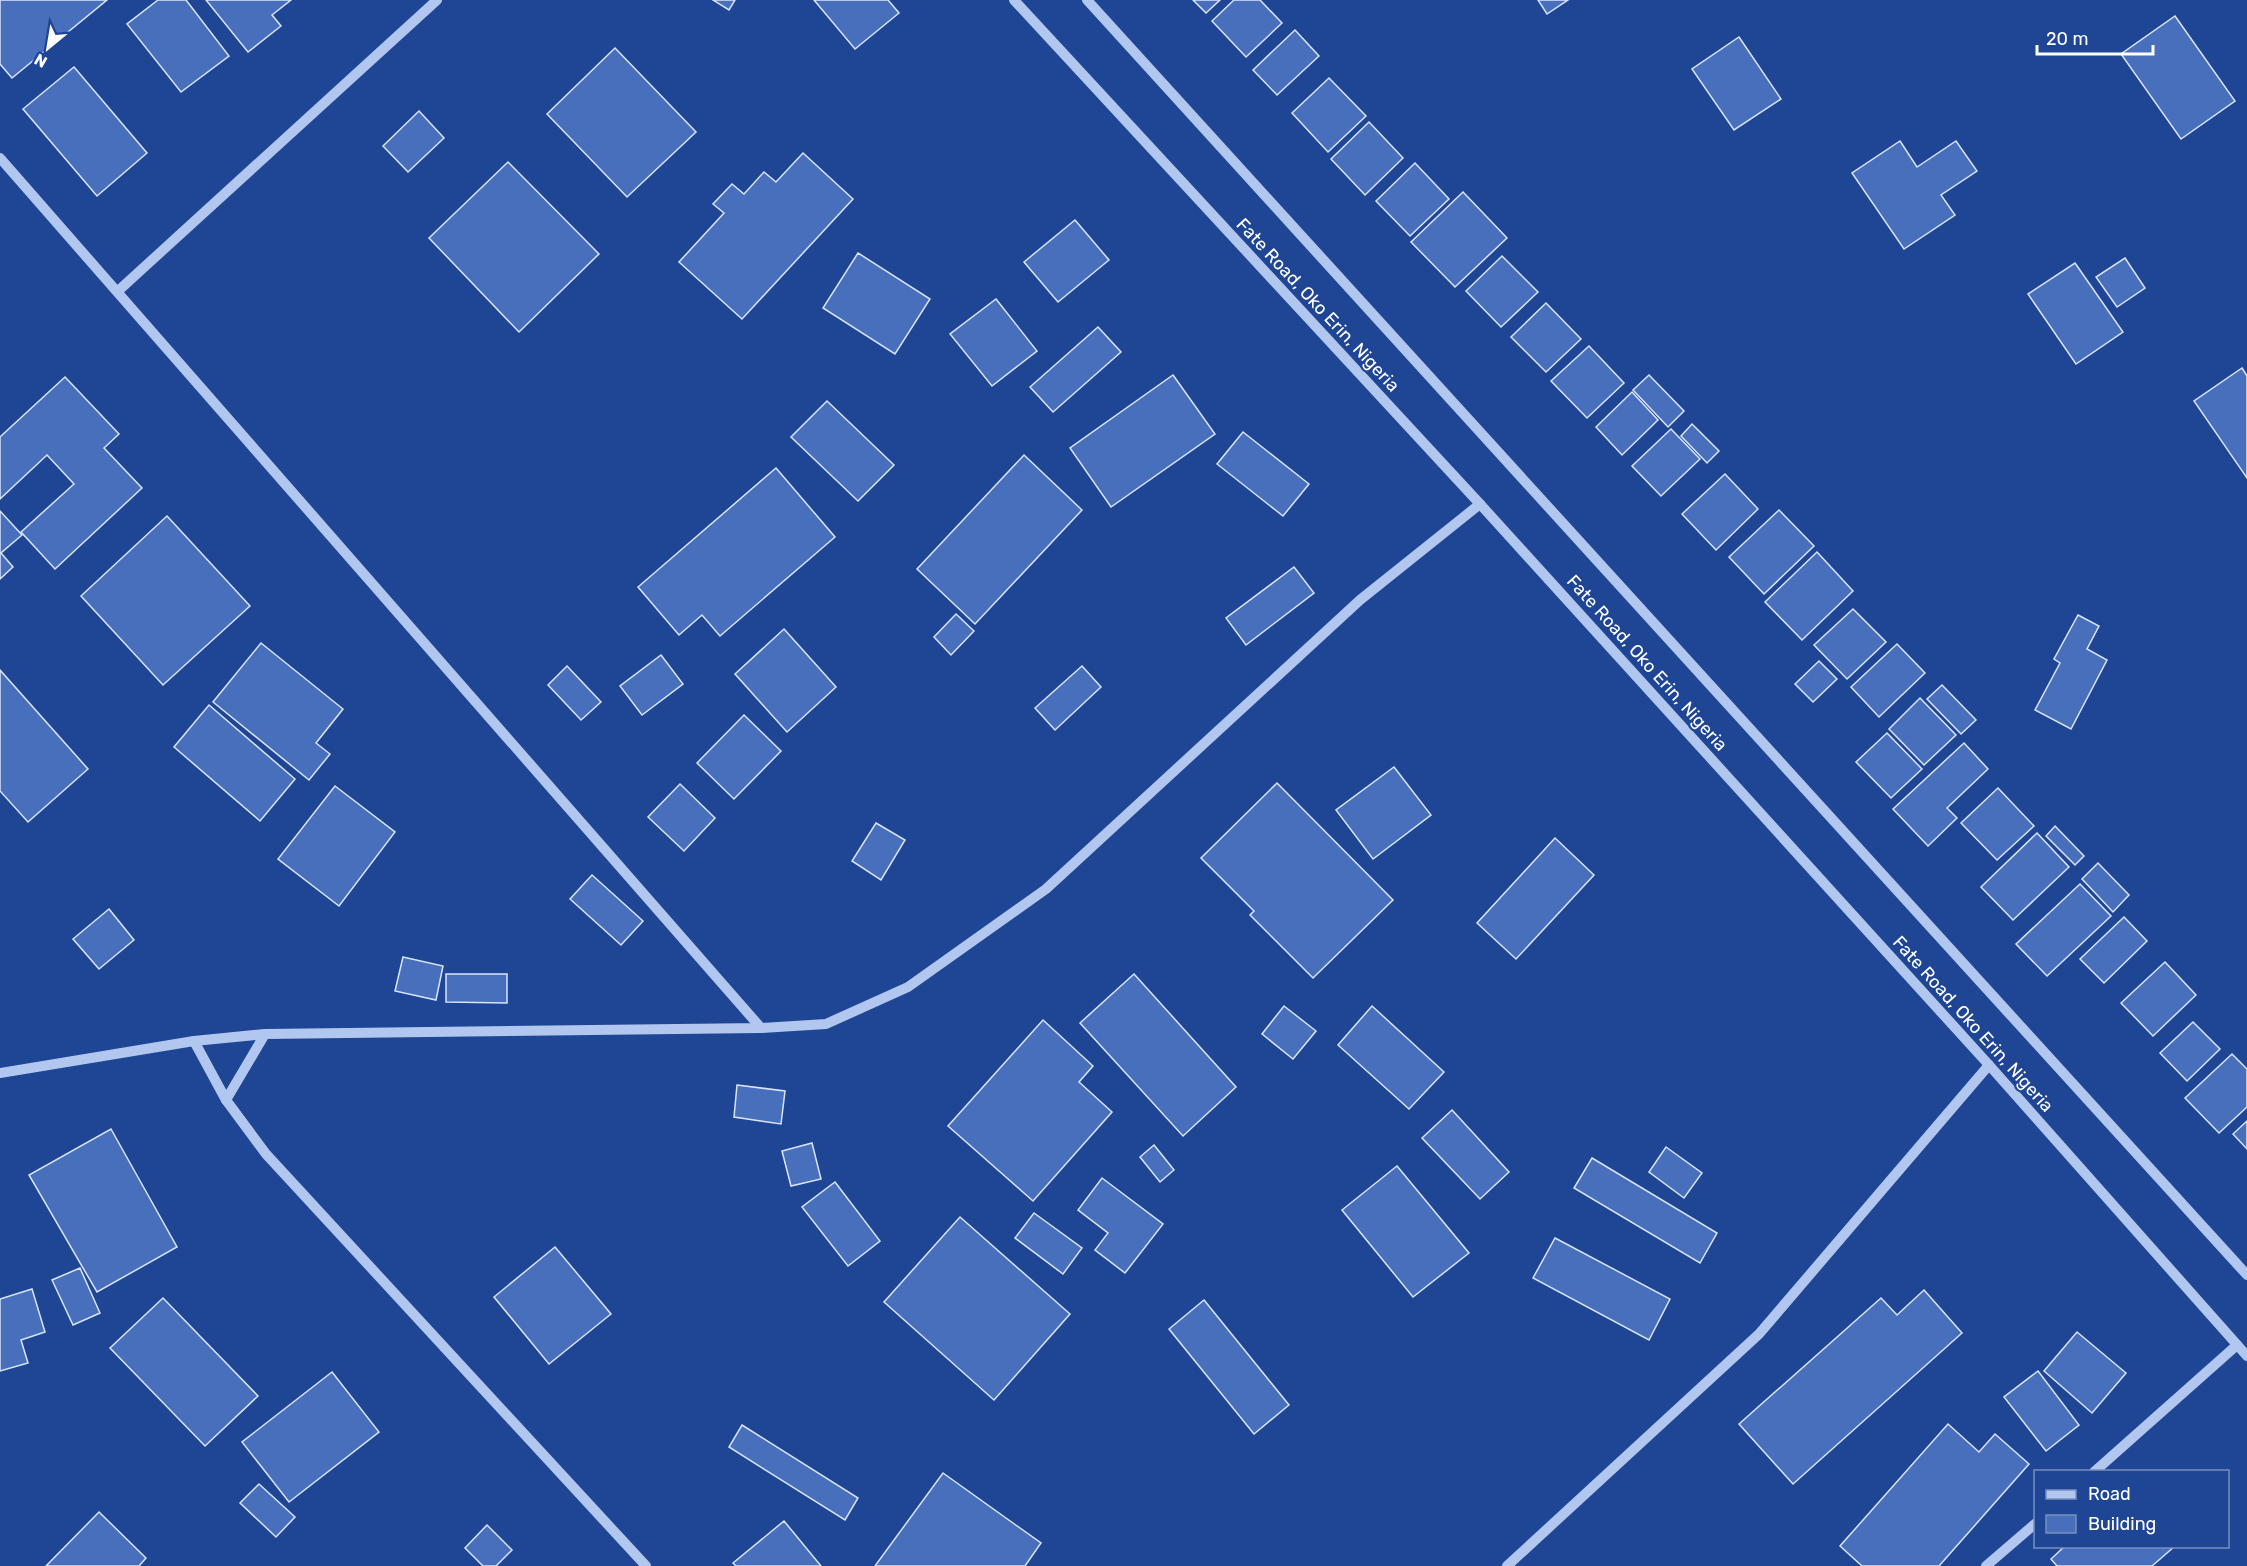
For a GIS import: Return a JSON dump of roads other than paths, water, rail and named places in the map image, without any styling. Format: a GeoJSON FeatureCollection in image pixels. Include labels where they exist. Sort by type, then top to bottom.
{"type":"FeatureCollection","features":[{"type":"Feature","properties":{"kind":"street"},"geometry":{"type":"LineString","coordinates":[[118,291],[437,0]]}},
{"type":"Feature","properties":{"kind":"street","name":"Fate Road, Oko Erin, Nigeria"},"geometry":{"type":"LineString","coordinates":[[1014,0],[1480,504],[1989,1065],[2247,1356]]}},
{"type":"Feature","properties":{"kind":"street","name":"Fate Road, Oko Erin, Nigeria"},"geometry":{"type":"LineString","coordinates":[[1087,0],[2247,1275]]}},
{"type":"Feature","properties":{"kind":"street"},"geometry":{"type":"LineString","coordinates":[[0,158],[761,1029]]}},
{"type":"Feature","properties":{"kind":"street"},"geometry":{"type":"LineString","coordinates":[[0,1072],[194,1041],[265,1034],[761,1029],[826,1024],[908,987],[1046,889],[1360,600],[1480,504]]}},
{"type":"Feature","properties":{"kind":"street"},"geometry":{"type":"LineString","coordinates":[[226,1100],[265,1034]]}},
{"type":"Feature","properties":{"kind":"street"},"geometry":{"type":"LineString","coordinates":[[194,1041],[226,1100],[266,1154],[646,1566]]}},
{"type":"Feature","properties":{"kind":"street"},"geometry":{"type":"LineString","coordinates":[[1507,1566],[1759,1334],[1989,1065]]}},
{"type":"Feature","properties":{"kind":"street"},"geometry":{"type":"LineString","coordinates":[[2096,1470],[2237,1345]]}},
{"type":"Feature","properties":{"kind":"street"},"geometry":{"type":"LineString","coordinates":[[1986,1566],[2034,1525]]}}]}
